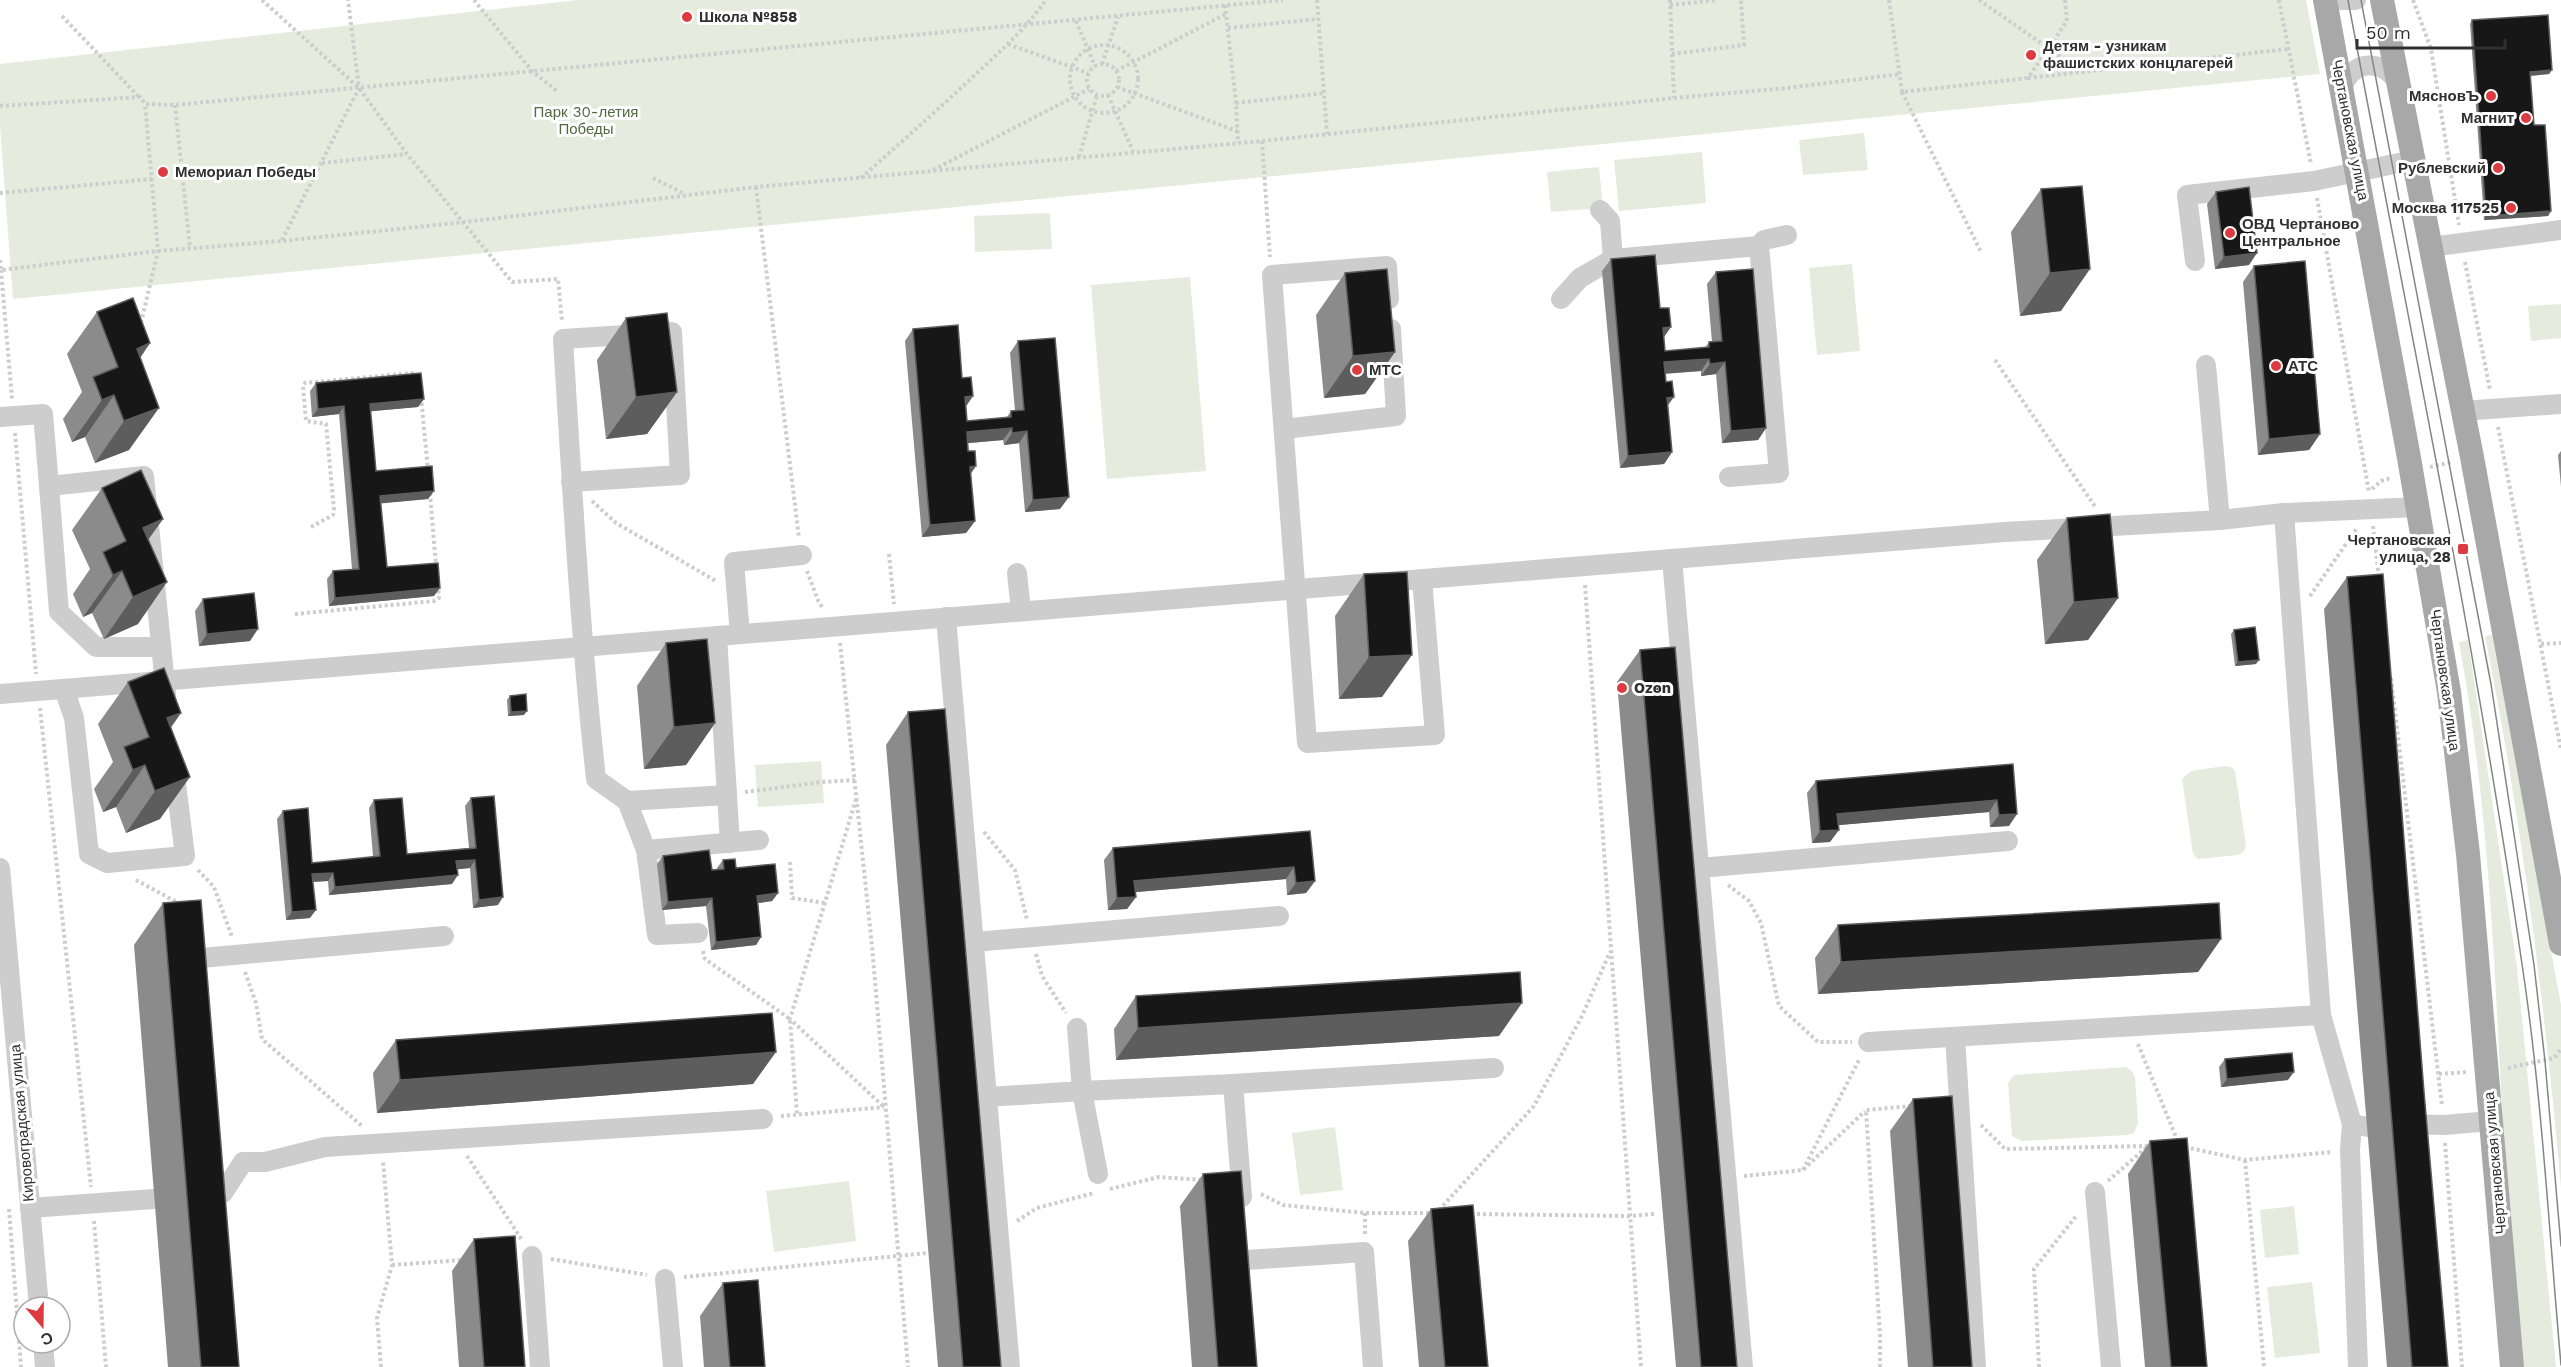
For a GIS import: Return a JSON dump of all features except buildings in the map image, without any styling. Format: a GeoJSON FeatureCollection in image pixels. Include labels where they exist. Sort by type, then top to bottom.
{"type":"FeatureCollection","features":[{"type":"Feature","properties":{"kind":"main road","name":"Чертановская улица"},"geometry":{"type":"LineString","coordinates":[[2325,0],[2358,171],[2449,692],[2468,854],[2512,1367]]}},
{"type":"Feature","properties":{"kind":"main road"},"geometry":{"type":"LineString","coordinates":[[2382,0],[2462,411],[2561,944]]}},
{"type":"Feature","properties":{"kind":"street"},"geometry":{"type":"LineString","coordinates":[[2340,0],[2356,0]]}},
{"type":"Feature","properties":{"kind":"street"},"geometry":{"type":"LineString","coordinates":[[2342,88],[2345,78],[2352,71],[2360,66],[2373,64],[2382,67],[2396,80]]}},
{"type":"Feature","properties":{"kind":"street"},"geometry":{"type":"LineString","coordinates":[[2195,261],[2187,195],[2314,181],[2413,160]]}},
{"type":"Feature","properties":{"kind":"street"},"geometry":{"type":"LineString","coordinates":[[1610,215],[1613,259]]}},
{"type":"Feature","properties":{"kind":"street"},"geometry":{"type":"LineString","coordinates":[[2430,248],[2561,230]]}},
{"type":"Feature","properties":{"kind":"street"},"geometry":{"type":"LineString","coordinates":[[1729,477],[1779,473],[1759,246],[1764,240],[1786,235]]}},
{"type":"Feature","properties":{"kind":"street"},"geometry":{"type":"LineString","coordinates":[[1561,299],[1580,278],[1613,259],[1759,246]]}},
{"type":"Feature","properties":{"kind":"street"},"geometry":{"type":"LineString","coordinates":[[1284,429],[1396,416],[1387,266],[1272,274],[1308,743],[1435,735],[1422,579]]}},
{"type":"Feature","properties":{"kind":"street"},"geometry":{"type":"LineString","coordinates":[[571,482],[680,475],[672,332],[563,339],[571,482],[582,647],[596,780],[627,801],[646,850],[657,935],[698,933]]}},
{"type":"Feature","properties":{"kind":"street"},"geometry":{"type":"LineString","coordinates":[[2206,365],[2220,520]]}},
{"type":"Feature","properties":{"kind":"street"},"geometry":{"type":"LineString","coordinates":[[2462,411],[2561,404]]}},
{"type":"Feature","properties":{"kind":"street"},"geometry":{"type":"LineString","coordinates":[[7,417],[43,414],[59,612],[96,647],[161,647]]}},
{"type":"Feature","properties":{"kind":"street"},"geometry":{"type":"LineString","coordinates":[[49,486],[144,476],[167,708]]}},
{"type":"Feature","properties":{"kind":"street"},"geometry":{"type":"LineString","coordinates":[[0,694],[2005,532],[2220,520],[2284,513],[2418,507]]}},
{"type":"Feature","properties":{"kind":"street"},"geometry":{"type":"LineString","coordinates":[[2284,513],[2321,1015],[2360,1126],[2350,1150],[2358,1367]]}},
{"type":"Feature","properties":{"kind":"street"},"geometry":{"type":"LineString","coordinates":[[740,634],[734,562],[802,555]]}},
{"type":"Feature","properties":{"kind":"street"},"geometry":{"type":"LineString","coordinates":[[1672,559],[1743,1367]]}},
{"type":"Feature","properties":{"kind":"street"},"geometry":{"type":"LineString","coordinates":[[1017,573],[1021,611]]}},
{"type":"Feature","properties":{"kind":"street"},"geometry":{"type":"LineString","coordinates":[[946,617],[1010,1367]]}},
{"type":"Feature","properties":{"kind":"street"},"geometry":{"type":"LineString","coordinates":[[717,636],[730,843]]}},
{"type":"Feature","properties":{"kind":"street"},"geometry":{"type":"LineString","coordinates":[[64,689],[74,718],[89,854],[107,864],[185,856],[172,753]]}},
{"type":"Feature","properties":{"kind":"street"},"geometry":{"type":"LineString","coordinates":[[627,801],[727,795]]}},
{"type":"Feature","properties":{"kind":"street"},"geometry":{"type":"LineString","coordinates":[[646,850],[759,840]]}},
{"type":"Feature","properties":{"kind":"street"},"geometry":{"type":"LineString","coordinates":[[1699,868],[2008,841]]}},
{"type":"Feature","properties":{"kind":"street","name":"Кировоградская улица"},"geometry":{"type":"LineString","coordinates":[[0,868],[38,1295]]}},
{"type":"Feature","properties":{"kind":"street"},"geometry":{"type":"LineString","coordinates":[[974,942],[1278,916]]}},
{"type":"Feature","properties":{"kind":"street"},"geometry":{"type":"LineString","coordinates":[[198,936],[203,982]]}},
{"type":"Feature","properties":{"kind":"street"},"geometry":{"type":"LineString","coordinates":[[201,958],[444,936]]}},
{"type":"Feature","properties":{"kind":"street"},"geometry":{"type":"LineString","coordinates":[[1868,1042],[2321,1015]]}},
{"type":"Feature","properties":{"kind":"street"},"geometry":{"type":"LineString","coordinates":[[1077,1028],[1082,1091],[1098,1174]]}},
{"type":"Feature","properties":{"kind":"street"},"geometry":{"type":"LineString","coordinates":[[1955,1037],[1976,1367]]}},
{"type":"Feature","properties":{"kind":"street"},"geometry":{"type":"LineString","coordinates":[[987,1097],[1494,1068]]}},
{"type":"Feature","properties":{"kind":"street"},"geometry":{"type":"LineString","coordinates":[[1233,1084],[1243,1216]]}},
{"type":"Feature","properties":{"kind":"street"},"geometry":{"type":"LineString","coordinates":[[215,1194],[243,1162],[266,1162],[325,1147],[763,1119]]}},
{"type":"Feature","properties":{"kind":"street"},"geometry":{"type":"LineString","coordinates":[[2401,1124],[2444,1125],[2491,1121]]}},
{"type":"Feature","properties":{"kind":"street"},"geometry":{"type":"LineString","coordinates":[[220,1158],[215,1194],[224,1217]]}},
{"type":"Feature","properties":{"kind":"street"},"geometry":{"type":"LineString","coordinates":[[2095,1192],[2111,1367]]}},
{"type":"Feature","properties":{"kind":"street"},"geometry":{"type":"LineString","coordinates":[[30,1208],[154,1199]]}},
{"type":"Feature","properties":{"kind":"street"},"geometry":{"type":"LineString","coordinates":[[1245,1238],[1249,1284]]}},
{"type":"Feature","properties":{"kind":"street"},"geometry":{"type":"LineString","coordinates":[[1247,1260],[1364,1252],[1373,1367]]}},
{"type":"Feature","properties":{"kind":"street"},"geometry":{"type":"LineString","coordinates":[[532,1256],[540,1367]]}},
{"type":"Feature","properties":{"kind":"street"},"geometry":{"type":"LineString","coordinates":[[665,1279],[673,1367]]}},
{"type":"Feature","properties":{"kind":"path"},"geometry":{"type":"LineString","coordinates":[[262,0],[359,88],[407,154],[512,282],[558,279],[563,339]]}},
{"type":"Feature","properties":{"kind":"path"},"geometry":{"type":"LineString","coordinates":[[282,241],[359,88],[348,0]]}},
{"type":"Feature","properties":{"kind":"path"},"geometry":{"type":"LineString","coordinates":[[474,0],[532,71],[558,92]]}},
{"type":"Feature","properties":{"kind":"path"},"geometry":{"type":"LineString","coordinates":[[859,179],[1008,44],[1028,24],[1046,0]]}},
{"type":"Feature","properties":{"kind":"path"},"geometry":{"type":"LineString","coordinates":[[145,104],[175,105],[1283,0]]}},
{"type":"Feature","properties":{"kind":"path"},"geometry":{"type":"LineString","coordinates":[[1317,0],[1327,134]]}},
{"type":"Feature","properties":{"kind":"path"},"geometry":{"type":"LineString","coordinates":[[1674,98],[1670,2],[1717,0]]}},
{"type":"Feature","properties":{"kind":"path"},"geometry":{"type":"LineString","coordinates":[[1672,54],[1744,45],[1741,0]]}},
{"type":"Feature","properties":{"kind":"path"},"geometry":{"type":"LineString","coordinates":[[1888,0],[1902,92],[1981,252]]}},
{"type":"Feature","properties":{"kind":"path"},"geometry":{"type":"LineString","coordinates":[[1979,0],[2084,74]]}},
{"type":"Feature","properties":{"kind":"path"},"geometry":{"type":"LineString","coordinates":[[2028,78],[2067,21],[2065,0]]}},
{"type":"Feature","properties":{"kind":"path"},"geometry":{"type":"LineString","coordinates":[[2279,0],[2314,181],[2371,508],[2379,579]]}},
{"type":"Feature","properties":{"kind":"path"},"geometry":{"type":"LineString","coordinates":[[2413,0],[2431,50],[2462,243],[2561,750]]}},
{"type":"Feature","properties":{"kind":"path"},"geometry":{"type":"LineString","coordinates":[[1225,5],[1236,102],[1238,143]]}},
{"type":"Feature","properties":{"kind":"path"},"geometry":{"type":"LineString","coordinates":[[1116,71],[1226,14]]}},
{"type":"Feature","properties":{"kind":"path"},"geometry":{"type":"LineString","coordinates":[[62,16],[145,104],[158,251],[139,331]]}},
{"type":"Feature","properties":{"kind":"path"},"geometry":{"type":"LineString","coordinates":[[1102,64],[1118,17]]}},
{"type":"Feature","properties":{"kind":"path"},"geometry":{"type":"LineString","coordinates":[[1228,28],[1318,19]]}},
{"type":"Feature","properties":{"kind":"path"},"geometry":{"type":"LineString","coordinates":[[1076,21],[1095,66]]}},
{"type":"Feature","properties":{"kind":"path"},"geometry":{"type":"LineString","coordinates":[[1008,44],[1088,73]]}},
{"type":"Feature","properties":{"kind":"path"},"geometry":{"type":"LineString","coordinates":[[1108,46],[1120,50],[1133,63],[1137,81],[1134,94],[1124,106],[1107,113],[1093,111],[1080,104],[1074,96],[1070,87],[1072,68],[1076,59],[1088,50],[1108,46]]}},
{"type":"Feature","properties":{"kind":"path"},"geometry":{"type":"LineString","coordinates":[[1902,92],[2084,74],[2288,48]]}},
{"type":"Feature","properties":{"kind":"path"},"geometry":{"type":"LineString","coordinates":[[1102,64],[1116,71],[1119,82],[1108,95],[1097,95],[1089,88],[1087,78],[1088,73],[1095,66],[1102,64]]}},
{"type":"Feature","properties":{"kind":"path"},"geometry":{"type":"LineString","coordinates":[[0,270],[158,251],[465,222],[686,194],[1262,141],[1787,88],[1901,74]]}},
{"type":"Feature","properties":{"kind":"path"},"geometry":{"type":"LineString","coordinates":[[1117,87],[1237,132]]}},
{"type":"Feature","properties":{"kind":"path"},"geometry":{"type":"LineString","coordinates":[[930,172],[1089,88]]}},
{"type":"Feature","properties":{"kind":"path"},"geometry":{"type":"LineString","coordinates":[[1236,102],[1325,93]]}},
{"type":"Feature","properties":{"kind":"path"},"geometry":{"type":"LineString","coordinates":[[1079,158],[1097,95]]}},
{"type":"Feature","properties":{"kind":"path"},"geometry":{"type":"LineString","coordinates":[[1108,95],[1133,152]]}},
{"type":"Feature","properties":{"kind":"path"},"geometry":{"type":"LineString","coordinates":[[0,105],[140,97]]}},
{"type":"Feature","properties":{"kind":"path"},"geometry":{"type":"LineString","coordinates":[[175,105],[190,248]]}},
{"type":"Feature","properties":{"kind":"path"},"geometry":{"type":"LineString","coordinates":[[1262,141],[1272,274]]}},
{"type":"Feature","properties":{"kind":"path"},"geometry":{"type":"LineString","coordinates":[[321,163],[407,154]]}},
{"type":"Feature","properties":{"kind":"path"},"geometry":{"type":"LineString","coordinates":[[653,178],[686,194]]}},
{"type":"Feature","properties":{"kind":"path"},"geometry":{"type":"LineString","coordinates":[[0,193],[153,179]]}},
{"type":"Feature","properties":{"kind":"path"},"geometry":{"type":"LineString","coordinates":[[756,187],[802,555],[819,603],[838,626],[857,797],[908,1367]]}},
{"type":"Feature","properties":{"kind":"path"},"geometry":{"type":"LineString","coordinates":[[0,260],[6,336],[7,417],[93,1203],[106,1367]]}},
{"type":"Feature","properties":{"kind":"path"},"geometry":{"type":"LineString","coordinates":[[0,338],[6,336]]}},
{"type":"Feature","properties":{"kind":"path"},"geometry":{"type":"LineString","coordinates":[[1995,360],[2108,527]]}},
{"type":"Feature","properties":{"kind":"path"},"geometry":{"type":"LineString","coordinates":[[311,527],[333,515],[334,510],[327,424],[306,421],[303,385],[412,373],[416,374],[420,381]]}},
{"type":"Feature","properties":{"kind":"path"},"geometry":{"type":"LineString","coordinates":[[421,393],[428,476]]}},
{"type":"Feature","properties":{"kind":"path"},"geometry":{"type":"LineString","coordinates":[[571,482],[616,523],[713,578],[737,603]]}},
{"type":"Feature","properties":{"kind":"path"},"geometry":{"type":"LineString","coordinates":[[429,488],[437,572]]}},
{"type":"Feature","properties":{"kind":"path"},"geometry":{"type":"LineString","coordinates":[[2291,624],[2371,508]]}},
{"type":"Feature","properties":{"kind":"path"},"geometry":{"type":"LineString","coordinates":[[889,554],[894,611]]}},
{"type":"Feature","properties":{"kind":"path"},"geometry":{"type":"LineString","coordinates":[[1583,566],[1641,1367]]}},
{"type":"Feature","properties":{"kind":"path"},"geometry":{"type":"LineString","coordinates":[[295,614],[434,601],[439,598],[438,584]]}},
{"type":"Feature","properties":{"kind":"path"},"geometry":{"type":"LineString","coordinates":[[2540,644],[2561,643]]}},
{"type":"Feature","properties":{"kind":"path"},"geometry":{"type":"LineString","coordinates":[[2391,673],[2444,1125],[2462,1367]]}},
{"type":"Feature","properties":{"kind":"path"},"geometry":{"type":"LineString","coordinates":[[727,795],[822,782],[855,780]]}},
{"type":"Feature","properties":{"kind":"path"},"geometry":{"type":"LineString","coordinates":[[797,1114],[790,1019],[857,797]]}},
{"type":"Feature","properties":{"kind":"path"},"geometry":{"type":"LineString","coordinates":[[963,806],[1015,870],[1028,923]]}},
{"type":"Feature","properties":{"kind":"path"},"geometry":{"type":"LineString","coordinates":[[185,856],[214,887],[256,1003],[262,1039],[382,1143],[392,1265],[377,1318],[381,1367]]}},
{"type":"Feature","properties":{"kind":"path"},"geometry":{"type":"LineString","coordinates":[[789,862],[792,897],[825,903]]}},
{"type":"Feature","properties":{"kind":"path"},"geometry":{"type":"LineString","coordinates":[[107,864],[183,905]]}},
{"type":"Feature","properties":{"kind":"path"},"geometry":{"type":"LineString","coordinates":[[1699,868],[1711,870],[1749,901],[1761,923],[1779,1006],[1818,1042],[1868,1042],[1803,1170]]}},
{"type":"Feature","properties":{"kind":"path"},"geometry":{"type":"LineString","coordinates":[[698,933],[705,959],[790,1019],[885,1107]]}},
{"type":"Feature","properties":{"kind":"path"},"geometry":{"type":"LineString","coordinates":[[1034,944],[1042,976],[1077,1028]]}},
{"type":"Feature","properties":{"kind":"path"},"geometry":{"type":"LineString","coordinates":[[1436,1213],[1534,1106],[1583,1014],[1611,951]]}},
{"type":"Feature","properties":{"kind":"path"},"geometry":{"type":"LineString","coordinates":[[2500,1070],[2554,1058],[2561,1049]]}},
{"type":"Feature","properties":{"kind":"path"},"geometry":{"type":"LineString","coordinates":[[2146,1061],[2179,1146]]}},
{"type":"Feature","properties":{"kind":"path"},"geometry":{"type":"LineString","coordinates":[[1726,1178],[1803,1170],[1866,1110],[1912,1106]]}},
{"type":"Feature","properties":{"kind":"path"},"geometry":{"type":"LineString","coordinates":[[763,1119],[885,1107]]}},
{"type":"Feature","properties":{"kind":"path"},"geometry":{"type":"LineString","coordinates":[[1866,1110],[1880,1367]]}},
{"type":"Feature","properties":{"kind":"path"},"geometry":{"type":"LineString","coordinates":[[456,1139],[532,1256],[665,1279],[927,1253]]}},
{"type":"Feature","properties":{"kind":"path"},"geometry":{"type":"LineString","coordinates":[[2039,1367],[2034,1269],[2095,1192],[2147,1146]]}},
{"type":"Feature","properties":{"kind":"path"},"geometry":{"type":"LineString","coordinates":[[2005,1149],[2158,1146]]}},
{"type":"Feature","properties":{"kind":"path"},"geometry":{"type":"LineString","coordinates":[[2169,1146],[2179,1146],[2245,1160],[2350,1150]]}},
{"type":"Feature","properties":{"kind":"path"},"geometry":{"type":"LineString","coordinates":[[2245,1160],[2264,1367]]}},
{"type":"Feature","properties":{"kind":"path"},"geometry":{"type":"LineString","coordinates":[[1037,1208],[1159,1177],[1205,1180]]}},
{"type":"Feature","properties":{"kind":"path"},"geometry":{"type":"LineString","coordinates":[[1240,1183],[1283,1205],[1365,1213],[1448,1213]]}},
{"type":"Feature","properties":{"kind":"path"},"geometry":{"type":"LineString","coordinates":[[8,1202],[21,1367]]}},
{"type":"Feature","properties":{"kind":"path"},"geometry":{"type":"LineString","coordinates":[[1459,1214],[1630,1216],[1655,1214]]}},
{"type":"Feature","properties":{"kind":"path"},"geometry":{"type":"LineString","coordinates":[[392,1265],[474,1260]]}},
{"type":"Feature","properties":{"kind":"green space","name":"Парк 30-летия Победы"},"geometry":{"type":"Polygon","coordinates":[[[578,0],[2306,0],[2320,74],[13,299],[0,126],[0,64],[578,0]]]}},
{"type":"Feature","properties":{"kind":"green space"},"geometry":{"type":"Polygon","coordinates":[[[1864,133],[1868,170],[1803,175],[1799,140],[1864,133]]]}},
{"type":"Feature","properties":{"kind":"green space"},"geometry":{"type":"Polygon","coordinates":[[[1702,152],[1706,203],[1619,211],[1614,160],[1702,152]]]}},
{"type":"Feature","properties":{"kind":"green space"},"geometry":{"type":"Polygon","coordinates":[[[1599,167],[1603,208],[1551,212],[1547,172],[1599,167]]]}},
{"type":"Feature","properties":{"kind":"green space"},"geometry":{"type":"Polygon","coordinates":[[[1050,213],[1052,249],[975,252],[974,216],[1050,213]]]}},
{"type":"Feature","properties":{"kind":"green space"},"geometry":{"type":"Polygon","coordinates":[[[1852,264],[1860,351],[1817,355],[1809,268],[1852,264]]]}},
{"type":"Feature","properties":{"kind":"green space"},"geometry":{"type":"Polygon","coordinates":[[[1190,277],[1206,471],[1107,479],[1091,285],[1190,277]]]}},
{"type":"Feature","properties":{"kind":"green space"},"geometry":{"type":"Polygon","coordinates":[[[2561,304],[2561,338],[2531,341],[2528,306],[2561,304]]]}},
{"type":"Feature","properties":{"kind":"green space"},"geometry":{"type":"Polygon","coordinates":[[[2492,635],[2561,1005],[2561,1188],[2547,1050],[2521,842],[2485,636],[2492,635]]]}},
{"type":"Feature","properties":{"kind":"green space"},"geometry":{"type":"Polygon","coordinates":[[[2468,640],[2517,967],[2556,1367],[2518,1367],[2487,856],[2468,695],[2459,642],[2468,640]]]}},
{"type":"Feature","properties":{"kind":"green space"},"geometry":{"type":"Polygon","coordinates":[[[821,761],[824,803],[758,807],[755,765],[821,761]]]}},
{"type":"Feature","properties":{"kind":"green space"},"geometry":{"type":"Polygon","coordinates":[[[2225,766],[2235,771],[2246,846],[2244,851],[2238,855],[2198,859],[2193,854],[2182,779],[2191,771],[2225,766]]]}},
{"type":"Feature","properties":{"kind":"green space"},"geometry":{"type":"Polygon","coordinates":[[[2126,1067],[2135,1077],[2138,1123],[2134,1133],[2022,1141],[2012,1136],[2008,1083],[2014,1075],[2126,1067]]]}},
{"type":"Feature","properties":{"kind":"green space"},"geometry":{"type":"Polygon","coordinates":[[[1335,1127],[1343,1190],[1300,1195],[1292,1133],[1335,1127]]]}},
{"type":"Feature","properties":{"kind":"green space"},"geometry":{"type":"Polygon","coordinates":[[[849,1181],[856,1241],[774,1252],[766,1191],[849,1181]]]}},
{"type":"Feature","properties":{"kind":"green space"},"geometry":{"type":"Polygon","coordinates":[[[2294,1206],[2299,1254],[2265,1258],[2260,1210],[2294,1206]]]}},
{"type":"Feature","properties":{"kind":"green space"},"geometry":{"type":"Polygon","coordinates":[[[2312,1282],[2320,1353],[2275,1358],[2267,1287],[2312,1282]]]}},
{"type":"Feature","properties":{"kind":"tram line"},"geometry":{"type":"LineString","coordinates":[[2348,0],[2462,601],[2522,964],[2535,1064],[2561,1365]]}},
{"type":"Feature","properties":{"kind":"tram line"},"geometry":{"type":"LineString","coordinates":[[2361,0],[2491,684],[2534,965],[2561,1246]]}},
{"type":"Feature","properties":{"kind":"place","name":"Школа №858"},"geometry":{"type":"Point","coordinates":[687,17]}},
{"type":"Feature","properties":{"kind":"place","name":"Детям - узникам фашистских концлагерей"},"geometry":{"type":"Point","coordinates":[2031,55]}},
{"type":"Feature","properties":{"kind":"place","name":"МясновЪ"},"geometry":{"type":"Point","coordinates":[2491,96]}},
{"type":"Feature","properties":{"kind":"place","name":"Магнит"},"geometry":{"type":"Point","coordinates":[2526,118]}},
{"type":"Feature","properties":{"kind":"place","name":"Рублевский"},"geometry":{"type":"Point","coordinates":[2498,168]}},
{"type":"Feature","properties":{"kind":"place","name":"Мемориал Победы"},"geometry":{"type":"Point","coordinates":[163,172]}},
{"type":"Feature","properties":{"kind":"place","name":"Москва 117525"},"geometry":{"type":"Point","coordinates":[2511,208]}},
{"type":"Feature","properties":{"kind":"place","name":"ОВД Чертаново Центральное"},"geometry":{"type":"Point","coordinates":[2230,233]}},
{"type":"Feature","properties":{"kind":"place","name":"АТС"},"geometry":{"type":"Point","coordinates":[2276,366]}},
{"type":"Feature","properties":{"kind":"place","name":"МТС"},"geometry":{"type":"Point","coordinates":[1357,370]}},
{"type":"Feature","properties":{"kind":"place","name":"Чертановская улица, 28"},"geometry":{"type":"Point","coordinates":[2463,549]}},
{"type":"Feature","properties":{"kind":"place","name":"Ozon"},"geometry":{"type":"Point","coordinates":[1622,688]}}]}
